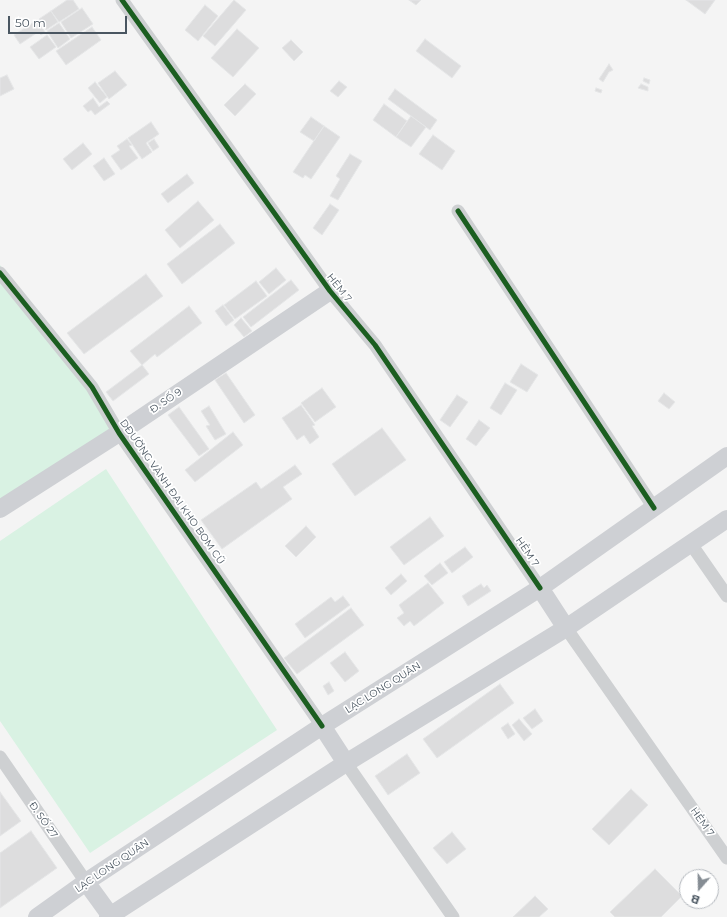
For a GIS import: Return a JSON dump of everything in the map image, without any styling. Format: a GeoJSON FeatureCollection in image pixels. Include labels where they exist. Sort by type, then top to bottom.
{"type":"FeatureCollection","features":[{"type":"Feature","properties":{"kind":"main road","name":"Đ. SỐ 9"},"geometry":{"type":"LineString","coordinates":[[0,508],[119,433],[330,291]]}},
{"type":"Feature","properties":{"kind":"main road","name":"LẠC LONG QUÂN"},"geometry":{"type":"LineString","coordinates":[[37,917],[86,882],[322,726],[540,588],[727,456]]}},
{"type":"Feature","properties":{"kind":"main road"},"geometry":{"type":"LineString","coordinates":[[86,882],[110,916],[346,763],[566,628],[727,519]]}},
{"type":"Feature","properties":{"kind":"main road"},"geometry":{"type":"LineString","coordinates":[[540,588],[566,628]]}},
{"type":"Feature","properties":{"kind":"main road"},"geometry":{"type":"LineString","coordinates":[[322,726],[346,763]]}},
{"type":"Feature","properties":{"kind":"street","name":"HẺM 7"},"geometry":{"type":"LineString","coordinates":[[122,0],[330,291],[375,345],[540,588]]}},
{"type":"Feature","properties":{"kind":"street"},"geometry":{"type":"LineString","coordinates":[[458,212],[654,508]]}},
{"type":"Feature","properties":{"kind":"street","name":"DĐƯỜNG VÀNH ĐAI KHO BOM CŨ"},"geometry":{"type":"LineString","coordinates":[[0,273],[92,387],[119,433],[322,726]]}},
{"type":"Feature","properties":{"kind":"street"},"geometry":{"type":"LineString","coordinates":[[691,544],[727,596]]}},
{"type":"Feature","properties":{"kind":"street","name":"HẺM 7"},"geometry":{"type":"LineString","coordinates":[[566,628],[727,858]]}},
{"type":"Feature","properties":{"kind":"street","name":"Đ. SỐ 27"},"geometry":{"type":"LineString","coordinates":[[0,757],[86,882]]}},
{"type":"Feature","properties":{"kind":"street"},"geometry":{"type":"LineString","coordinates":[[346,763],[453,917]]}},
{"type":"Feature","properties":{"kind":"green space"},"geometry":{"type":"Polygon","coordinates":[[[0,265],[119,433],[0,509],[0,265]]]}},
{"type":"Feature","properties":{"kind":"green space"},"geometry":{"type":"Polygon","coordinates":[[[106,469],[277,730],[90,853],[0,721],[0,541],[106,469]]]}},
{"type":"Feature","properties":{"kind":"building"},"geometry":{"type":"Polygon","coordinates":[[[67,0],[73,0],[79,9],[59,22],[51,11],[67,0]]]}},
{"type":"Feature","properties":{"kind":"building"},"geometry":{"type":"Polygon","coordinates":[[[234,0],[246,10],[215,46],[203,36],[234,0]]]}},
{"type":"Feature","properties":{"kind":"building"},"geometry":{"type":"Polygon","coordinates":[[[409,0],[421,0],[416,5],[409,0]]]}},
{"type":"Feature","properties":{"kind":"building"},"geometry":{"type":"Polygon","coordinates":[[[686,0],[715,0],[705,14],[686,0]]]}},
{"type":"Feature","properties":{"kind":"building"},"geometry":{"type":"Polygon","coordinates":[[[205,5],[218,16],[198,41],[185,30],[205,5]]]}},
{"type":"Feature","properties":{"kind":"building"},"geometry":{"type":"Polygon","coordinates":[[[82,8],[93,24],[71,38],[61,22],[82,8]]]}},
{"type":"Feature","properties":{"kind":"building"},"geometry":{"type":"Polygon","coordinates":[[[51,11],[58,22],[46,30],[39,19],[51,11]]]}},
{"type":"Feature","properties":{"kind":"building"},"geometry":{"type":"Polygon","coordinates":[[[37,20],[45,32],[41,35],[38,32],[20,44],[14,35],[37,20]]]}},
{"type":"Feature","properties":{"kind":"building"},"geometry":{"type":"Polygon","coordinates":[[[59,23],[70,39],[58,48],[47,31],[59,23]]]}},
{"type":"Feature","properties":{"kind":"building"},"geometry":{"type":"Polygon","coordinates":[[[92,27],[101,40],[66,65],[56,51],[92,27]]]}},
{"type":"Feature","properties":{"kind":"building"},"geometry":{"type":"Polygon","coordinates":[[[237,29],[259,48],[233,77],[211,58],[237,29]]]}},
{"type":"Feature","properties":{"kind":"building"},"geometry":{"type":"Polygon","coordinates":[[[47,35],[56,47],[39,59],[30,47],[47,35]]]}},
{"type":"Feature","properties":{"kind":"building"},"geometry":{"type":"Polygon","coordinates":[[[425,39],[461,66],[452,78],[416,51],[425,39]]]}},
{"type":"Feature","properties":{"kind":"building"},"geometry":{"type":"Polygon","coordinates":[[[291,40],[303,52],[294,61],[282,48],[291,40]]]}},
{"type":"Feature","properties":{"kind":"building"},"geometry":{"type":"Polygon","coordinates":[[[609,64],[613,70],[609,72],[603,82],[599,79],[609,64]]]}},
{"type":"Feature","properties":{"kind":"building"},"geometry":{"type":"Polygon","coordinates":[[[115,71],[127,85],[109,99],[98,83],[115,71]]]}},
{"type":"Feature","properties":{"kind":"building"},"geometry":{"type":"Polygon","coordinates":[[[7,75],[14,89],[0,96],[0,78],[7,75]]]}},
{"type":"Feature","properties":{"kind":"building"},"geometry":{"type":"Polygon","coordinates":[[[644,78],[650,80],[649,84],[643,81],[644,78]]]}},
{"type":"Feature","properties":{"kind":"building"},"geometry":{"type":"Polygon","coordinates":[[[339,81],[347,87],[338,97],[330,91],[339,81]]]}},
{"type":"Feature","properties":{"kind":"building"},"geometry":{"type":"Polygon","coordinates":[[[95,82],[107,97],[100,103],[88,88],[95,82]]]}},
{"type":"Feature","properties":{"kind":"building"},"geometry":{"type":"Polygon","coordinates":[[[245,84],[256,94],[235,116],[224,105],[245,84]]]}},
{"type":"Feature","properties":{"kind":"building"},"geometry":{"type":"Polygon","coordinates":[[[641,84],[648,87],[648,91],[638,88],[641,84]]]}},
{"type":"Feature","properties":{"kind":"building"},"geometry":{"type":"Polygon","coordinates":[[[596,88],[602,90],[601,93],[595,91],[596,88]]]}},
{"type":"Feature","properties":{"kind":"building"},"geometry":{"type":"Polygon","coordinates":[[[395,89],[437,120],[430,130],[388,99],[395,89]]]}},
{"type":"Feature","properties":{"kind":"building"},"geometry":{"type":"Polygon","coordinates":[[[93,98],[99,107],[107,101],[110,104],[95,115],[91,110],[88,112],[83,106],[93,98]]]}},
{"type":"Feature","properties":{"kind":"building"},"geometry":{"type":"Polygon","coordinates":[[[384,104],[407,121],[396,137],[373,120],[384,104]]]}},
{"type":"Feature","properties":{"kind":"building"},"geometry":{"type":"Polygon","coordinates":[[[411,116],[426,127],[411,147],[396,137],[411,116]]]}},
{"type":"Feature","properties":{"kind":"building"},"geometry":{"type":"Polygon","coordinates":[[[311,117],[324,126],[314,141],[300,132],[311,117]]]}},
{"type":"Feature","properties":{"kind":"building"},"geometry":{"type":"Polygon","coordinates":[[[151,122],[159,134],[146,143],[152,152],[142,159],[128,138],[151,122]]]}},
{"type":"Feature","properties":{"kind":"building"},"geometry":{"type":"Polygon","coordinates":[[[324,126],[340,137],[311,179],[305,175],[303,178],[293,172],[324,126]]]}},
{"type":"Feature","properties":{"kind":"building"},"geometry":{"type":"Polygon","coordinates":[[[433,135],[455,151],[442,170],[419,154],[433,135]]]}},
{"type":"Feature","properties":{"kind":"building"},"geometry":{"type":"Polygon","coordinates":[[[127,139],[132,145],[129,146],[138,158],[121,170],[111,156],[120,150],[117,146],[127,139]]]}},
{"type":"Feature","properties":{"kind":"building"},"geometry":{"type":"Polygon","coordinates":[[[154,139],[159,147],[153,151],[148,143],[154,139]]]}},
{"type":"Feature","properties":{"kind":"building"},"geometry":{"type":"Polygon","coordinates":[[[83,143],[92,154],[72,170],[63,159],[83,143]]]}},
{"type":"Feature","properties":{"kind":"building"},"geometry":{"type":"Polygon","coordinates":[[[350,154],[362,161],[338,200],[330,196],[340,179],[336,176],[350,154]]]}},
{"type":"Feature","properties":{"kind":"building"},"geometry":{"type":"Polygon","coordinates":[[[104,158],[115,174],[104,181],[93,166],[104,158]]]}},
{"type":"Feature","properties":{"kind":"building"},"geometry":{"type":"Polygon","coordinates":[[[187,174],[194,183],[168,203],[161,194],[187,174]]]}},
{"type":"Feature","properties":{"kind":"building"},"geometry":{"type":"Polygon","coordinates":[[[198,201],[214,220],[180,248],[165,230],[198,201]]]}},
{"type":"Feature","properties":{"kind":"building"},"geometry":{"type":"Polygon","coordinates":[[[330,204],[339,210],[322,235],[313,228],[330,204]]]}},
{"type":"Feature","properties":{"kind":"building"},"geometry":{"type":"Polygon","coordinates":[[[220,224],[235,243],[182,284],[167,264],[220,224]]]}},
{"type":"Feature","properties":{"kind":"building"},"geometry":{"type":"Polygon","coordinates":[[[276,268],[286,280],[269,294],[259,282],[276,268]]]}},
{"type":"Feature","properties":{"kind":"building"},"geometry":{"type":"Polygon","coordinates":[[[146,274],[163,296],[84,354],[67,333],[146,274]]]}},
{"type":"Feature","properties":{"kind":"building"},"geometry":{"type":"Polygon","coordinates":[[[291,280],[299,290],[251,327],[243,317],[291,280]]]}},
{"type":"Feature","properties":{"kind":"building"},"geometry":{"type":"Polygon","coordinates":[[[256,281],[267,296],[235,319],[224,305],[256,281]]]}},
{"type":"Feature","properties":{"kind":"building"},"geometry":{"type":"Polygon","coordinates":[[[223,305],[234,320],[226,326],[215,311],[223,305]]]}},
{"type":"Feature","properties":{"kind":"building"},"geometry":{"type":"Polygon","coordinates":[[[189,306],[202,323],[157,357],[155,354],[142,365],[130,351],[189,306]]]}},
{"type":"Feature","properties":{"kind":"building"},"geometry":{"type":"Polygon","coordinates":[[[241,318],[252,331],[244,337],[234,325],[241,318]]]}},
{"type":"Feature","properties":{"kind":"building"},"geometry":{"type":"Polygon","coordinates":[[[521,364],[538,375],[527,392],[510,382],[521,364]]]}},
{"type":"Feature","properties":{"kind":"building"},"geometry":{"type":"Polygon","coordinates":[[[142,365],[149,374],[113,401],[106,392],[142,365]]]}},
{"type":"Feature","properties":{"kind":"building"},"geometry":{"type":"Polygon","coordinates":[[[226,373],[255,415],[244,423],[215,380],[226,373]]]}},
{"type":"Feature","properties":{"kind":"building"},"geometry":{"type":"Polygon","coordinates":[[[505,383],[517,390],[501,415],[490,408],[505,383]]]}},
{"type":"Feature","properties":{"kind":"building"},"geometry":{"type":"Polygon","coordinates":[[[322,388],[336,407],[315,422],[301,403],[322,388]]]}},
{"type":"Feature","properties":{"kind":"building"},"geometry":{"type":"Polygon","coordinates":[[[664,393],[675,402],[669,409],[658,401],[664,393]]]}},
{"type":"Feature","properties":{"kind":"building"},"geometry":{"type":"Polygon","coordinates":[[[457,395],[468,402],[450,427],[440,420],[457,395]]]}},
{"type":"Feature","properties":{"kind":"building"},"geometry":{"type":"Polygon","coordinates":[[[301,405],[315,425],[312,426],[319,437],[310,444],[304,435],[297,440],[282,418],[301,405]]]}},
{"type":"Feature","properties":{"kind":"building"},"geometry":{"type":"Polygon","coordinates":[[[209,406],[226,434],[215,440],[206,426],[210,425],[201,411],[209,406]]]}},
{"type":"Feature","properties":{"kind":"building"},"geometry":{"type":"Polygon","coordinates":[[[179,407],[209,449],[199,456],[168,415],[179,407]]]}},
{"type":"Feature","properties":{"kind":"building"},"geometry":{"type":"Polygon","coordinates":[[[479,420],[490,428],[476,446],[466,439],[479,420]]]}},
{"type":"Feature","properties":{"kind":"building"},"geometry":{"type":"Polygon","coordinates":[[[382,428],[406,460],[355,496],[332,464],[382,428]]]}},
{"type":"Feature","properties":{"kind":"building"},"geometry":{"type":"Polygon","coordinates":[[[233,432],[243,445],[195,482],[185,470],[233,432]]]}},
{"type":"Feature","properties":{"kind":"building"},"geometry":{"type":"Polygon","coordinates":[[[295,465],[302,474],[283,487],[292,499],[222,549],[201,520],[256,482],[261,489],[295,465]]]}},
{"type":"Feature","properties":{"kind":"building"},"geometry":{"type":"Polygon","coordinates":[[[430,517],[444,536],[404,565],[390,547],[430,517]]]}},
{"type":"Feature","properties":{"kind":"building"},"geometry":{"type":"Polygon","coordinates":[[[306,526],[316,537],[296,557],[285,546],[306,526]]]}},
{"type":"Feature","properties":{"kind":"building"},"geometry":{"type":"Polygon","coordinates":[[[465,547],[473,557],[452,573],[444,562],[465,547]]]}},
{"type":"Feature","properties":{"kind":"building"},"geometry":{"type":"Polygon","coordinates":[[[440,563],[448,573],[432,585],[424,576],[440,563]]]}},
{"type":"Feature","properties":{"kind":"building"},"geometry":{"type":"Polygon","coordinates":[[[401,574],[407,581],[391,595],[385,588],[401,574]]]}},
{"type":"Feature","properties":{"kind":"building"},"geometry":{"type":"Polygon","coordinates":[[[428,583],[444,603],[414,626],[410,621],[404,626],[397,618],[404,613],[399,605],[428,583]]]}},
{"type":"Feature","properties":{"kind":"building"},"geometry":{"type":"Polygon","coordinates":[[[481,584],[484,588],[487,585],[491,591],[468,606],[462,596],[481,584]]]}},
{"type":"Feature","properties":{"kind":"building"},"geometry":{"type":"Polygon","coordinates":[[[343,596],[350,605],[305,638],[295,624],[331,597],[335,602],[343,596]]]}},
{"type":"Feature","properties":{"kind":"building"},"geometry":{"type":"Polygon","coordinates":[[[351,608],[364,625],[297,674],[284,658],[351,608]]]}},
{"type":"Feature","properties":{"kind":"building"},"geometry":{"type":"Polygon","coordinates":[[[345,652],[359,671],[345,682],[330,663],[345,652]]]}},
{"type":"Feature","properties":{"kind":"building"},"geometry":{"type":"Polygon","coordinates":[[[329,682],[334,691],[328,695],[323,686],[329,682]]]}},
{"type":"Feature","properties":{"kind":"building"},"geometry":{"type":"Polygon","coordinates":[[[500,684],[514,703],[437,758],[423,739],[500,684]]]}},
{"type":"Feature","properties":{"kind":"building"},"geometry":{"type":"Polygon","coordinates":[[[535,709],[543,721],[532,729],[523,718],[535,709]]]}},
{"type":"Feature","properties":{"kind":"building"},"geometry":{"type":"Polygon","coordinates":[[[519,719],[532,734],[524,741],[512,725],[519,719]]]}},
{"type":"Feature","properties":{"kind":"building"},"geometry":{"type":"Polygon","coordinates":[[[508,723],[515,734],[508,739],[501,728],[508,723]]]}},
{"type":"Feature","properties":{"kind":"building"},"geometry":{"type":"Polygon","coordinates":[[[407,754],[420,773],[388,795],[375,776],[407,754]]]}},
{"type":"Feature","properties":{"kind":"building"},"geometry":{"type":"Polygon","coordinates":[[[631,789],[648,805],[609,845],[592,829],[631,789]]]}},
{"type":"Feature","properties":{"kind":"building"},"geometry":{"type":"Polygon","coordinates":[[[0,792],[21,821],[0,836],[0,792]]]}},
{"type":"Feature","properties":{"kind":"building"},"geometry":{"type":"Polygon","coordinates":[[[31,831],[57,868],[0,908],[0,853],[31,831]]]}},
{"type":"Feature","properties":{"kind":"building"},"geometry":{"type":"Polygon","coordinates":[[[452,832],[466,849],[447,864],[433,848],[452,832]]]}},
{"type":"Feature","properties":{"kind":"building"},"geometry":{"type":"Polygon","coordinates":[[[655,869],[679,893],[679,899],[661,917],[615,917],[610,912],[655,869]]]}},
{"type":"Feature","properties":{"kind":"building"},"geometry":{"type":"Polygon","coordinates":[[[535,896],[548,909],[539,917],[513,917],[535,896]]]}},
{"type":"Feature","properties":{"kind":"cycle path"},"geometry":{"type":"LineString","coordinates":[[122,0],[330,291],[375,345],[540,588]]}},
{"type":"Feature","properties":{"kind":"cycle path"},"geometry":{"type":"LineString","coordinates":[[458,211],[654,508]]}},
{"type":"Feature","properties":{"kind":"cycle path"},"geometry":{"type":"LineString","coordinates":[[0,273],[92,387],[119,433],[322,726]]}}]}
